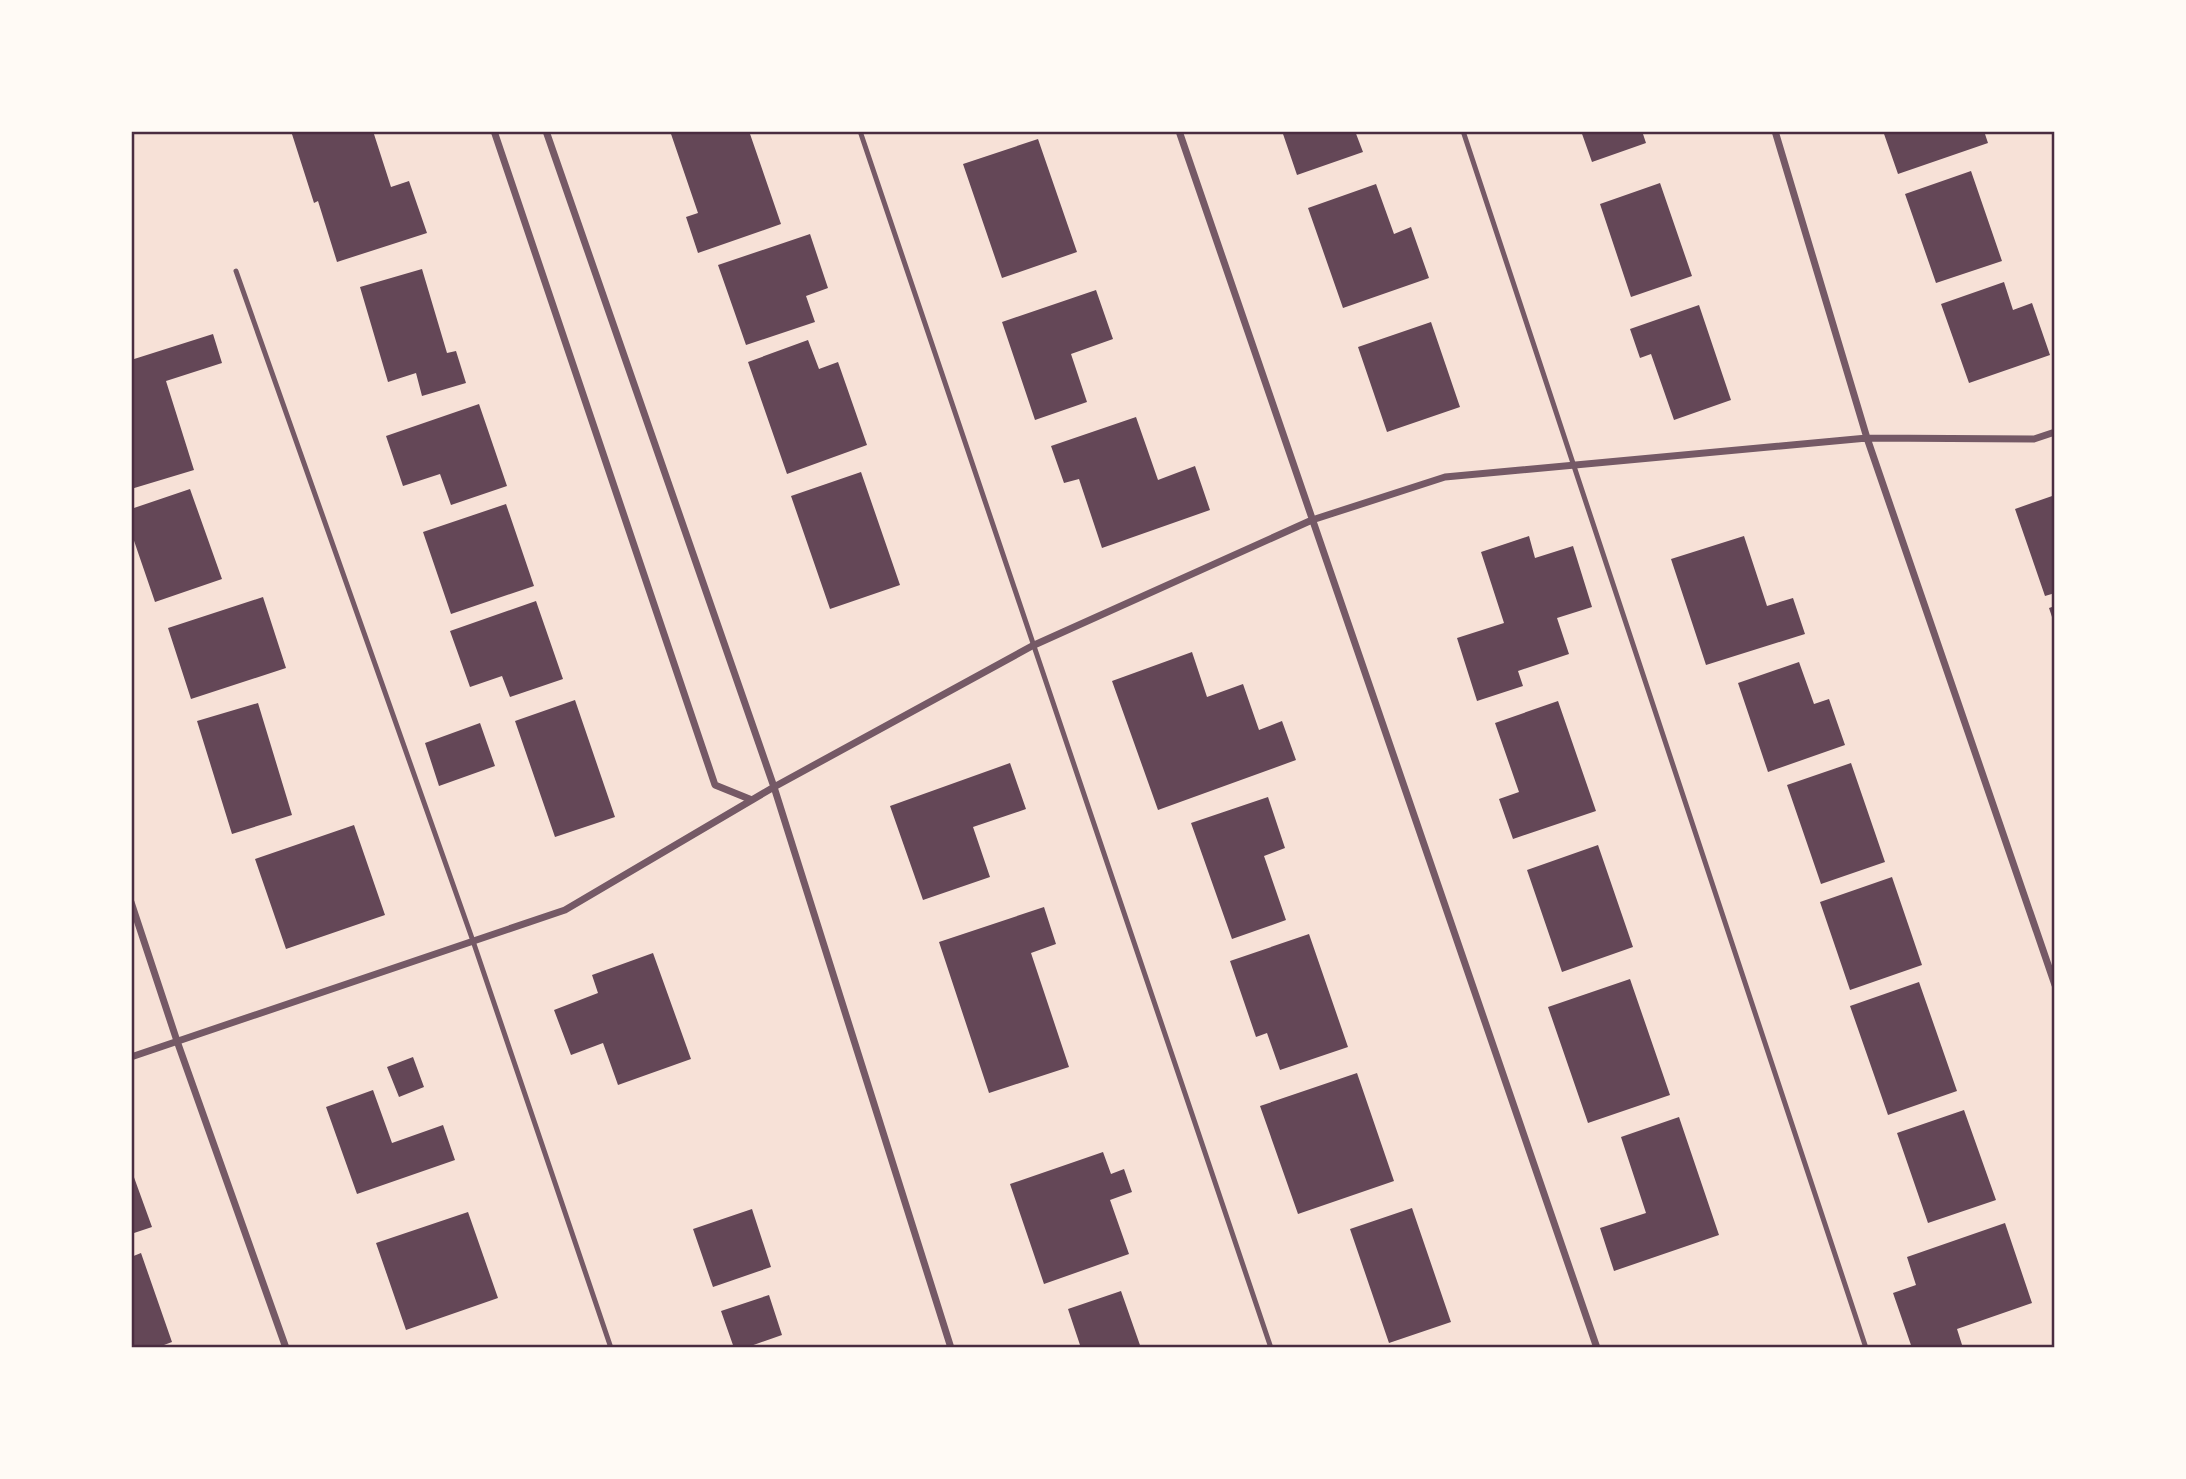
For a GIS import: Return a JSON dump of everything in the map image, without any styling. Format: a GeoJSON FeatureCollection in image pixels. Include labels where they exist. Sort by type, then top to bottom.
{"type":"FeatureCollection","features":[{"type":"Feature","properties":{"kind":"street"},"geometry":{"type":"LineString","coordinates":[[494,131],[715,785],[751,800]]}},
{"type":"Feature","properties":{"kind":"street"},"geometry":{"type":"LineString","coordinates":[[546,131],[774,787],[951,1348]]}},
{"type":"Feature","properties":{"kind":"street"},"geometry":{"type":"LineString","coordinates":[[1178,131],[1597,1348]]}},
{"type":"Feature","properties":{"kind":"street"},"geometry":{"type":"LineString","coordinates":[[1775,131],[1867,438],[2055,985]]}},
{"type":"Feature","properties":{"kind":"street"},"geometry":{"type":"LineString","coordinates":[[131,1057],[565,910],[751,800],[1032,646],[1312,520],[1445,477],[1867,438],[2034,439],[2055,432]]}},
{"type":"Feature","properties":{"kind":"street"},"geometry":{"type":"LineString","coordinates":[[131,902],[177,1041],[286,1348]]}},
{"type":"Feature","properties":{"kind":"lane"},"geometry":{"type":"LineString","coordinates":[[860,131],[1270,1348]]}},
{"type":"Feature","properties":{"kind":"lane"},"geometry":{"type":"LineString","coordinates":[[1463,131],[1866,1348]]}},
{"type":"Feature","properties":{"kind":"lane"},"geometry":{"type":"LineString","coordinates":[[236,271],[473,941],[611,1348]]}},
{"type":"Feature","properties":{"kind":"building"},"geometry":{"type":"Polygon","coordinates":[[[291,131],[373,131],[391,187],[409,181],[427,233],[337,262],[318,201],[314,203],[291,131]]]}},
{"type":"Feature","properties":{"kind":"building"},"geometry":{"type":"Polygon","coordinates":[[[670,131],[749,131],[781,224],[698,253],[686,217],[698,213],[670,131]]]}},
{"type":"Feature","properties":{"kind":"building"},"geometry":{"type":"Polygon","coordinates":[[[1282,131],[1355,131],[1363,152],[1297,175],[1282,131]]]}},
{"type":"Feature","properties":{"kind":"building"},"geometry":{"type":"Polygon","coordinates":[[[1581,131],[1642,131],[1646,143],[1592,162],[1581,131]]]}},
{"type":"Feature","properties":{"kind":"building"},"geometry":{"type":"Polygon","coordinates":[[[1883,131],[1984,131],[1988,143],[1898,174],[1883,131]]]}},
{"type":"Feature","properties":{"kind":"building"},"geometry":{"type":"Polygon","coordinates":[[[1038,139],[1077,252],[1002,278],[963,164],[1038,139]]]}},
{"type":"Feature","properties":{"kind":"building"},"geometry":{"type":"Polygon","coordinates":[[[1971,171],[2002,261],[1936,283],[1905,194],[1971,171]]]}},
{"type":"Feature","properties":{"kind":"building"},"geometry":{"type":"Polygon","coordinates":[[[1660,183],[1692,276],[1631,297],[1600,204],[1660,183]]]}},
{"type":"Feature","properties":{"kind":"building"},"geometry":{"type":"Polygon","coordinates":[[[1376,184],[1394,234],[1411,227],[1429,278],[1343,308],[1308,208],[1376,184]]]}},
{"type":"Feature","properties":{"kind":"building"},"geometry":{"type":"Polygon","coordinates":[[[810,234],[828,288],[806,296],[815,322],[746,345],[718,265],[810,234]]]}},
{"type":"Feature","properties":{"kind":"building"},"geometry":{"type":"Polygon","coordinates":[[[422,269],[447,353],[456,351],[466,383],[422,396],[416,373],[388,382],[360,287],[422,269]]]}},
{"type":"Feature","properties":{"kind":"building"},"geometry":{"type":"Polygon","coordinates":[[[2004,282],[2013,310],[2032,303],[2050,355],[1969,383],[1941,304],[2004,282]]]}},
{"type":"Feature","properties":{"kind":"building"},"geometry":{"type":"Polygon","coordinates":[[[1096,290],[1113,339],[1071,354],[1087,402],[1035,420],[1002,322],[1096,290]]]}},
{"type":"Feature","properties":{"kind":"building"},"geometry":{"type":"Polygon","coordinates":[[[1699,305],[1731,400],[1674,420],[1651,354],[1640,358],[1630,329],[1699,305]]]}},
{"type":"Feature","properties":{"kind":"building"},"geometry":{"type":"Polygon","coordinates":[[[1431,322],[1460,407],[1387,432],[1358,347],[1431,322]]]}},
{"type":"Feature","properties":{"kind":"building"},"geometry":{"type":"Polygon","coordinates":[[[213,334],[222,363],[166,381],[194,470],[131,489],[131,360],[213,334]]]}},
{"type":"Feature","properties":{"kind":"building"},"geometry":{"type":"Polygon","coordinates":[[[808,340],[819,369],[838,362],[867,445],[787,474],[748,362],[808,340]]]}},
{"type":"Feature","properties":{"kind":"building"},"geometry":{"type":"Polygon","coordinates":[[[479,404],[507,486],[451,505],[440,474],[403,486],[386,436],[479,404]]]}},
{"type":"Feature","properties":{"kind":"building"},"geometry":{"type":"Polygon","coordinates":[[[1136,417],[1158,480],[1195,466],[1210,510],[1102,548],[1079,479],[1064,483],[1051,446],[1136,417]]]}},
{"type":"Feature","properties":{"kind":"building"},"geometry":{"type":"Polygon","coordinates":[[[861,472],[900,585],[830,609],[791,496],[861,472]]]}},
{"type":"Feature","properties":{"kind":"building"},"geometry":{"type":"Polygon","coordinates":[[[190,489],[222,579],[155,602],[131,532],[131,509],[190,489]]]}},
{"type":"Feature","properties":{"kind":"building"},"geometry":{"type":"Polygon","coordinates":[[[2055,495],[2055,593],[2045,596],[2015,509],[2055,495]]]}},
{"type":"Feature","properties":{"kind":"building"},"geometry":{"type":"Polygon","coordinates":[[[506,504],[534,586],[451,614],[423,532],[506,504]]]}},
{"type":"Feature","properties":{"kind":"building"},"geometry":{"type":"Polygon","coordinates":[[[1529,536],[1535,558],[1573,546],[1592,607],[1557,618],[1569,654],[1518,671],[1523,686],[1477,701],[1457,638],[1504,623],[1481,552],[1529,536]]]}},
{"type":"Feature","properties":{"kind":"building"},"geometry":{"type":"Polygon","coordinates":[[[1744,536],[1767,606],[1793,598],[1805,634],[1706,665],[1671,559],[1744,536]]]}},
{"type":"Feature","properties":{"kind":"building"},"geometry":{"type":"Polygon","coordinates":[[[263,597],[286,668],[191,699],[168,628],[263,597]]]}},
{"type":"Feature","properties":{"kind":"building"},"geometry":{"type":"Polygon","coordinates":[[[536,601],[563,679],[510,697],[502,676],[470,687],[450,631],[536,601]]]}},
{"type":"Feature","properties":{"kind":"building"},"geometry":{"type":"Polygon","coordinates":[[[2055,606],[2055,623],[2054,623],[2049,608],[2055,606]]]}},
{"type":"Feature","properties":{"kind":"building"},"geometry":{"type":"Polygon","coordinates":[[[1192,652],[1207,697],[1243,684],[1259,730],[1282,721],[1296,760],[1158,810],[1112,681],[1192,652]]]}},
{"type":"Feature","properties":{"kind":"building"},"geometry":{"type":"Polygon","coordinates":[[[1799,662],[1814,704],[1829,699],[1845,745],[1768,772],[1738,683],[1799,662]]]}},
{"type":"Feature","properties":{"kind":"building"},"geometry":{"type":"Polygon","coordinates":[[[575,700],[615,817],[555,837],[515,721],[575,700]]]}},
{"type":"Feature","properties":{"kind":"building"},"geometry":{"type":"Polygon","coordinates":[[[1558,701],[1596,811],[1513,839],[1499,799],[1519,792],[1495,723],[1558,701]]]}},
{"type":"Feature","properties":{"kind":"building"},"geometry":{"type":"Polygon","coordinates":[[[258,703],[292,815],[232,834],[197,721],[258,703]]]}},
{"type":"Feature","properties":{"kind":"building"},"geometry":{"type":"Polygon","coordinates":[[[480,723],[495,766],[439,786],[425,743],[480,723]]]}},
{"type":"Feature","properties":{"kind":"building"},"geometry":{"type":"Polygon","coordinates":[[[1010,763],[1026,809],[973,827],[990,877],[923,900],[890,806],[1010,763]]]}},
{"type":"Feature","properties":{"kind":"building"},"geometry":{"type":"Polygon","coordinates":[[[1851,763],[1885,862],[1821,884],[1787,785],[1851,763]]]}},
{"type":"Feature","properties":{"kind":"building"},"geometry":{"type":"Polygon","coordinates":[[[1268,797],[1285,848],[1264,856],[1286,920],[1232,939],[1191,823],[1268,797]]]}},
{"type":"Feature","properties":{"kind":"building"},"geometry":{"type":"Polygon","coordinates":[[[354,825],[385,915],[286,949],[255,859],[354,825]]]}},
{"type":"Feature","properties":{"kind":"building"},"geometry":{"type":"Polygon","coordinates":[[[1598,845],[1633,947],[1562,972],[1527,870],[1598,845]]]}},
{"type":"Feature","properties":{"kind":"building"},"geometry":{"type":"Polygon","coordinates":[[[1892,877],[1922,965],[1850,990],[1820,902],[1892,877]]]}},
{"type":"Feature","properties":{"kind":"building"},"geometry":{"type":"Polygon","coordinates":[[[1044,907],[1056,944],[1031,953],[1069,1067],[989,1093],[939,942],[1044,907]]]}},
{"type":"Feature","properties":{"kind":"building"},"geometry":{"type":"Polygon","coordinates":[[[1309,934],[1348,1047],[1280,1070],[1267,1033],[1256,1037],[1230,961],[1309,934]]]}},
{"type":"Feature","properties":{"kind":"building"},"geometry":{"type":"Polygon","coordinates":[[[653,953],[691,1059],[618,1085],[603,1043],[571,1055],[554,1010],[598,993],[592,975],[653,953]]]}},
{"type":"Feature","properties":{"kind":"building"},"geometry":{"type":"Polygon","coordinates":[[[1630,979],[1670,1095],[1588,1123],[1548,1007],[1630,979]]]}},
{"type":"Feature","properties":{"kind":"building"},"geometry":{"type":"Polygon","coordinates":[[[1919,982],[1957,1091],[1888,1115],[1850,1006],[1919,982]]]}},
{"type":"Feature","properties":{"kind":"building"},"geometry":{"type":"Polygon","coordinates":[[[413,1057],[424,1087],[399,1097],[387,1067],[413,1057]]]}},
{"type":"Feature","properties":{"kind":"building"},"geometry":{"type":"Polygon","coordinates":[[[1357,1073],[1394,1181],[1298,1214],[1260,1106],[1357,1073]]]}},
{"type":"Feature","properties":{"kind":"building"},"geometry":{"type":"Polygon","coordinates":[[[373,1090],[392,1143],[443,1125],[455,1160],[357,1194],[326,1107],[373,1090]]]}},
{"type":"Feature","properties":{"kind":"building"},"geometry":{"type":"Polygon","coordinates":[[[1964,1110],[1996,1200],[1928,1223],[1897,1133],[1964,1110]]]}},
{"type":"Feature","properties":{"kind":"building"},"geometry":{"type":"Polygon","coordinates":[[[1679,1117],[1719,1235],[1614,1271],[1600,1228],[1646,1213],[1621,1137],[1679,1117]]]}},
{"type":"Feature","properties":{"kind":"building"},"geometry":{"type":"Polygon","coordinates":[[[1103,1152],[1111,1174],[1124,1169],[1132,1192],[1110,1200],[1129,1254],[1044,1284],[1010,1184],[1103,1152]]]}},
{"type":"Feature","properties":{"kind":"building"},"geometry":{"type":"Polygon","coordinates":[[[131,1169],[152,1227],[131,1234],[131,1169]]]}},
{"type":"Feature","properties":{"kind":"building"},"geometry":{"type":"Polygon","coordinates":[[[1412,1208],[1451,1322],[1389,1343],[1350,1229],[1412,1208]]]}},
{"type":"Feature","properties":{"kind":"building"},"geometry":{"type":"Polygon","coordinates":[[[752,1209],[771,1267],[713,1287],[693,1229],[752,1209]]]}},
{"type":"Feature","properties":{"kind":"building"},"geometry":{"type":"Polygon","coordinates":[[[468,1212],[498,1298],[406,1330],[376,1243],[468,1212]]]}},
{"type":"Feature","properties":{"kind":"building"},"geometry":{"type":"Polygon","coordinates":[[[2005,1223],[2032,1303],[1957,1329],[1963,1348],[1912,1348],[1893,1293],[1916,1285],[1907,1257],[2005,1223]]]}},
{"type":"Feature","properties":{"kind":"building"},"geometry":{"type":"Polygon","coordinates":[[[141,1253],[172,1342],[156,1348],[131,1348],[131,1257],[141,1253]]]}},
{"type":"Feature","properties":{"kind":"building"},"geometry":{"type":"Polygon","coordinates":[[[1121,1291],[1141,1348],[1081,1348],[1068,1309],[1121,1291]]]}},
{"type":"Feature","properties":{"kind":"building"},"geometry":{"type":"Polygon","coordinates":[[[769,1295],[782,1335],[745,1348],[734,1348],[721,1311],[769,1295]]]}}]}
